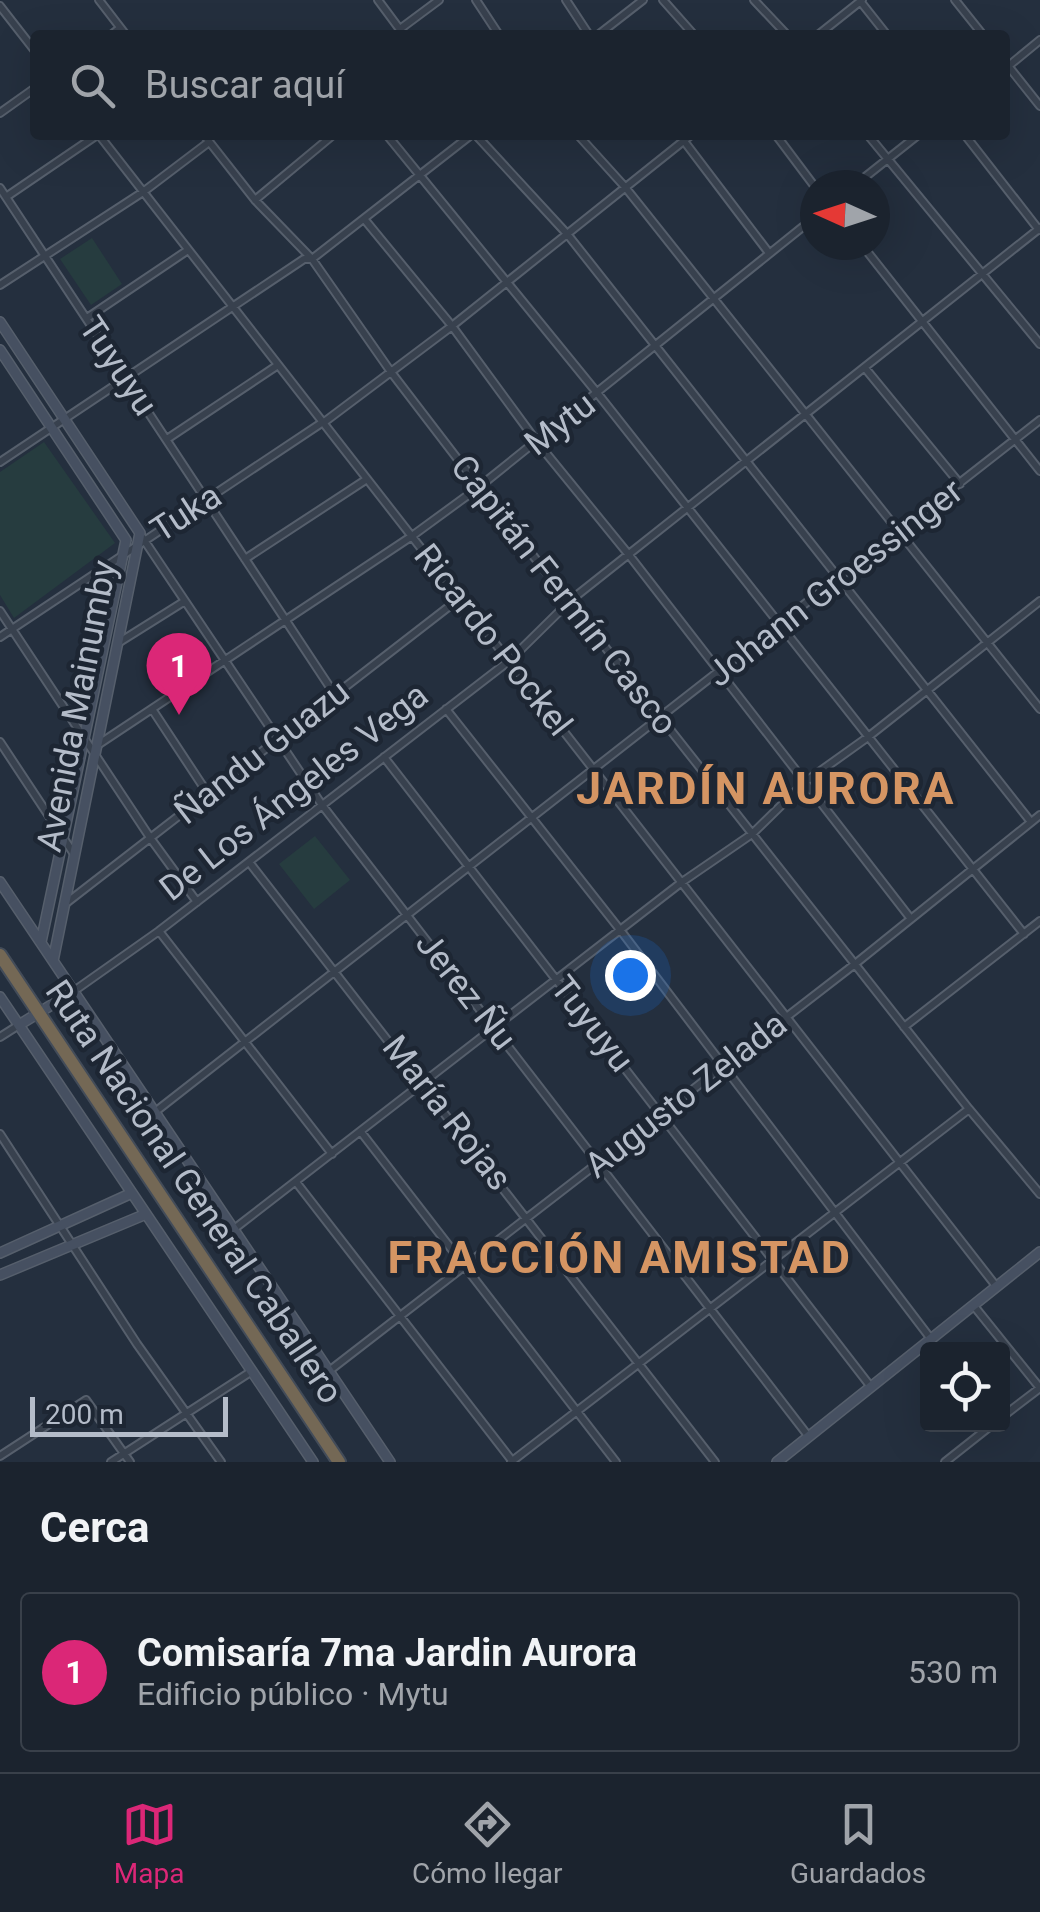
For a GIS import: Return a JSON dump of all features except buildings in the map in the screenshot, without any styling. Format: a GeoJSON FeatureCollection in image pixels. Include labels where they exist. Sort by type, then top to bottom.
{"type":"FeatureCollection","features":[{"type":"Feature","properties":{"kind":"highway","name":"Ruta Nacional General Caballero"},"geometry":{"type":"LineString","coordinates":[[0,955],[339,1462]]}},
{"type":"Feature","properties":{"kind":"street"},"geometry":{"type":"LineString","coordinates":[[99,0],[122,30]]}},
{"type":"Feature","properties":{"kind":"street"},"geometry":{"type":"LineString","coordinates":[[378,0],[400,30]]}},
{"type":"Feature","properties":{"kind":"street"},"geometry":{"type":"LineString","coordinates":[[404,30],[438,0]]}},
{"type":"Feature","properties":{"kind":"street"},"geometry":{"type":"LineString","coordinates":[[476,0],[496,30]]}},
{"type":"Feature","properties":{"kind":"street"},"geometry":{"type":"LineString","coordinates":[[566,0],[586,30]]}},
{"type":"Feature","properties":{"kind":"street"},"geometry":{"type":"LineString","coordinates":[[604,30],[642,0]]}},
{"type":"Feature","properties":{"kind":"street"},"geometry":{"type":"LineString","coordinates":[[663,0],[690,30]]}},
{"type":"Feature","properties":{"kind":"street"},"geometry":{"type":"LineString","coordinates":[[754,0],[783,30]]}},
{"type":"Feature","properties":{"kind":"street"},"geometry":{"type":"LineString","coordinates":[[824,30],[861,0],[883,30]]}},
{"type":"Feature","properties":{"kind":"street"},"geometry":{"type":"LineString","coordinates":[[956,0],[979,30]]}},
{"type":"Feature","properties":{"kind":"street"},"geometry":{"type":"LineString","coordinates":[[0,6],[30,44]]}},
{"type":"Feature","properties":{"kind":"street"},"geometry":{"type":"LineString","coordinates":[[1010,63],[1040,40]]}},
{"type":"Feature","properties":{"kind":"street"},"geometry":{"type":"LineString","coordinates":[[1010,71],[1040,106]]}},
{"type":"Feature","properties":{"kind":"street"},"geometry":{"type":"LineString","coordinates":[[0,113],[30,92]]}},
{"type":"Feature","properties":{"kind":"street"},"geometry":{"type":"LineString","coordinates":[[6,197],[91,140]]}},
{"type":"Feature","properties":{"kind":"street","name":"Ricardo Pockel"},"geometry":{"type":"LineString","coordinates":[[102,140],[996,1288]]}},
{"type":"Feature","properties":{"kind":"street"},"geometry":{"type":"LineString","coordinates":[[0,285],[142,192],[205,140]]}},
{"type":"Feature","properties":{"kind":"street","name":"Capitán Fermín Casco"},"geometry":{"type":"LineString","coordinates":[[209,140],[255,200],[312,259],[391,372],[480,487],[1040,1194]]}},
{"type":"Feature","properties":{"kind":"street"},"geometry":{"type":"LineString","coordinates":[[255,200],[327,140]]}},
{"type":"Feature","properties":{"kind":"street"},"geometry":{"type":"LineString","coordinates":[[391,140],[598,394],[1024,934]]}},
{"type":"Feature","properties":{"kind":"street"},"geometry":{"type":"LineString","coordinates":[[0,462],[304,259],[312,259],[467,140]]}},
{"type":"Feature","properties":{"kind":"street"},"geometry":{"type":"LineString","coordinates":[[479,140],[568,235],[1032,822]]}},
{"type":"Feature","properties":{"kind":"street"},"geometry":{"type":"LineString","coordinates":[[583,140],[625,187],[1040,709]]}},
{"type":"Feature","properties":{"kind":"street"},"geometry":{"type":"LineString","coordinates":[[780,140],[802,170]]}},
{"type":"Feature","properties":{"kind":"street"},"geometry":{"type":"LineString","coordinates":[[872,140],[1040,344]]}},
{"type":"Feature","properties":{"kind":"street"},"geometry":{"type":"LineString","coordinates":[[875,170],[912,140]]}},
{"type":"Feature","properties":{"kind":"street"},"geometry":{"type":"LineString","coordinates":[[970,140],[1039,229]]}},
{"type":"Feature","properties":{"kind":"street"},"geometry":{"type":"LineString","coordinates":[[684,141],[770,253]]}},
{"type":"Feature","properties":{"kind":"street","name":"Tuka"},"geometry":{"type":"LineString","coordinates":[[0,637],[140,539],[323,422],[452,326],[684,141]]}},
{"type":"Feature","properties":{"kind":"street","name":"Tuyuyu"},"geometry":{"type":"LineString","coordinates":[[0,188],[334,695]]}},
{"type":"Feature","properties":{"kind":"street"},"geometry":{"type":"LineString","coordinates":[[366,220],[911,919]]}},
{"type":"Feature","properties":{"kind":"street","name":"Mytu"},"geometry":{"type":"LineString","coordinates":[[95,749],[480,487],[800,229]]}},
{"type":"Feature","properties":{"kind":"street","name":"De Los Ángeles Vega"},"geometry":{"type":"LineString","coordinates":[[18,1025],[159,931],[509,661],[571,600],[1039,229]]}},
{"type":"Feature","properties":{"kind":"street"},"geometry":{"type":"LineString","coordinates":[[86,318],[188,250]]}},
{"type":"Feature","properties":{"kind":"street"},"geometry":{"type":"LineString","coordinates":[[874,260],[1040,470]]}},
{"type":"Feature","properties":{"kind":"street","name":"Avenida Mainumby"},"geometry":{"type":"LineString","coordinates":[[0,322],[140,539],[54,960]]}},
{"type":"Feature","properties":{"kind":"street","name":"Avenida Mainumby"},"geometry":{"type":"LineString","coordinates":[[0,350],[126,540],[41,942]]}},
{"type":"Feature","properties":{"kind":"street"},"geometry":{"type":"LineString","coordinates":[[167,440],[278,365]]}},
{"type":"Feature","properties":{"kind":"street"},"geometry":{"type":"LineString","coordinates":[[0,374],[12,366]]}},
{"type":"Feature","properties":{"kind":"street"},"geometry":{"type":"LineString","coordinates":[[865,368],[960,484]]}},
{"type":"Feature","properties":{"kind":"street","name":"Johann Groessinger"},"geometry":{"type":"LineString","coordinates":[[155,1112],[1040,420]]}},
{"type":"Feature","properties":{"kind":"street"},"geometry":{"type":"LineString","coordinates":[[246,560],[367,479]]}},
{"type":"Feature","properties":{"kind":"street","name":"Jerez Ñu"},"geometry":{"type":"LineString","coordinates":[[140,539],[322,805],[809,1437]]}},
{"type":"Feature","properties":{"kind":"street","name":"Ñandu Guazu"},"geometry":{"type":"LineString","coordinates":[[64,905],[460,598]]}},
{"type":"Feature","properties":{"kind":"street"},"geometry":{"type":"LineString","coordinates":[[234,1229],[682,882],[752,834],[805,782],[1040,600]]}},
{"type":"Feature","properties":{"kind":"street"},"geometry":{"type":"LineString","coordinates":[[118,643],[184,601]]}},
{"type":"Feature","properties":{"kind":"street"},"geometry":{"type":"LineString","coordinates":[[0,611],[198,902]]}},
{"type":"Feature","properties":{"kind":"street"},"geometry":{"type":"LineString","coordinates":[[152,708],[208,794]]}},
{"type":"Feature","properties":{"kind":"street"},"geometry":{"type":"LineString","coordinates":[[446,709],[621,931],[931,1340]]}},
{"type":"Feature","properties":{"kind":"street"},"geometry":{"type":"LineString","coordinates":[[0,742],[74,856]]}},
{"type":"Feature","properties":{"kind":"street","name":"Tuyuyu"},"geometry":{"type":"LineString","coordinates":[[384,756],[871,1387]]}},
{"type":"Feature","properties":{"kind":"street","name":"Augusto Zelada"},"geometry":{"type":"LineString","coordinates":[[329,1370],[855,964],[1040,815]]}},
{"type":"Feature","properties":{"kind":"street","name":"María Rojas"},"geometry":{"type":"LineString","coordinates":[[250,862],[715,1462]]}},
{"type":"Feature","properties":{"kind":"street"},"geometry":{"type":"LineString","coordinates":[[0,882],[390,1462]]}},
{"type":"Feature","properties":{"kind":"street"},"geometry":{"type":"LineString","coordinates":[[904,1027],[1040,921]]}},
{"type":"Feature","properties":{"kind":"street"},"geometry":{"type":"LineString","coordinates":[[159,931],[332,1154]]}},
{"type":"Feature","properties":{"kind":"street"},"geometry":{"type":"LineString","coordinates":[[0,997],[313,1462]]}},
{"type":"Feature","properties":{"kind":"street"},"geometry":{"type":"LineString","coordinates":[[0,1037],[18,1025]]}},
{"type":"Feature","properties":{"kind":"street"},"geometry":{"type":"LineString","coordinates":[[296,1182],[512,1462],[969,1109]]}},
{"type":"Feature","properties":{"kind":"street"},"geometry":{"type":"LineString","coordinates":[[360,1132],[616,1462]]}},
{"type":"Feature","properties":{"kind":"street"},"geometry":{"type":"LineString","coordinates":[[0,1134],[221,1462]]}},
{"type":"Feature","properties":{"kind":"street"},"geometry":{"type":"LineString","coordinates":[[0,1253],[132,1194]]}},
{"type":"Feature","properties":{"kind":"street"},"geometry":{"type":"LineString","coordinates":[[0,1275],[146,1214]]}},
{"type":"Feature","properties":{"kind":"street"},"geometry":{"type":"LineString","coordinates":[[777,1462],[1040,1252]]}},
{"type":"Feature","properties":{"kind":"street"},"geometry":{"type":"LineString","coordinates":[[974,1306],[1003,1342]]}},
{"type":"Feature","properties":{"kind":"street"},"geometry":{"type":"LineString","coordinates":[[1010,1351],[1040,1388],[1010,1411]]}},
{"type":"Feature","properties":{"kind":"street"},"geometry":{"type":"LineString","coordinates":[[111,1462],[252,1371]]}},
{"type":"Feature","properties":{"kind":"street"},"geometry":{"type":"LineString","coordinates":[[0,1456],[86,1400],[130,1462]]}},
{"type":"Feature","properties":{"kind":"street"},"geometry":{"type":"LineString","coordinates":[[945,1462],[983,1432]]}},
{"type":"Feature","properties":{"kind":"green space"},"geometry":{"type":"Polygon","coordinates":[[[92,238],[122,284],[91,305],[60,259],[92,238]]]}},
{"type":"Feature","properties":{"kind":"green space"},"geometry":{"type":"Polygon","coordinates":[[[44,442],[115,543],[14,618],[0,595],[0,472],[44,442]]]}},
{"type":"Feature","properties":{"kind":"green space"},"geometry":{"type":"Polygon","coordinates":[[[315,836],[350,880],[314,909],[279,864],[315,836]]]}},
{"type":"Feature","properties":{"kind":"place","name":"Comisaría 7ma Jardin Aurora"},"geometry":{"type":"Point","coordinates":[179,715]}},
{"type":"Feature","properties":{"kind":"district","name":"JARDÍN AURORA"},"geometry":{"type":"Point","coordinates":[766,788]}},
{"type":"Feature","properties":{"kind":"district","name":"FRACCIÓN AMISTAD"},"geometry":{"type":"Point","coordinates":[620,1257]}}]}
